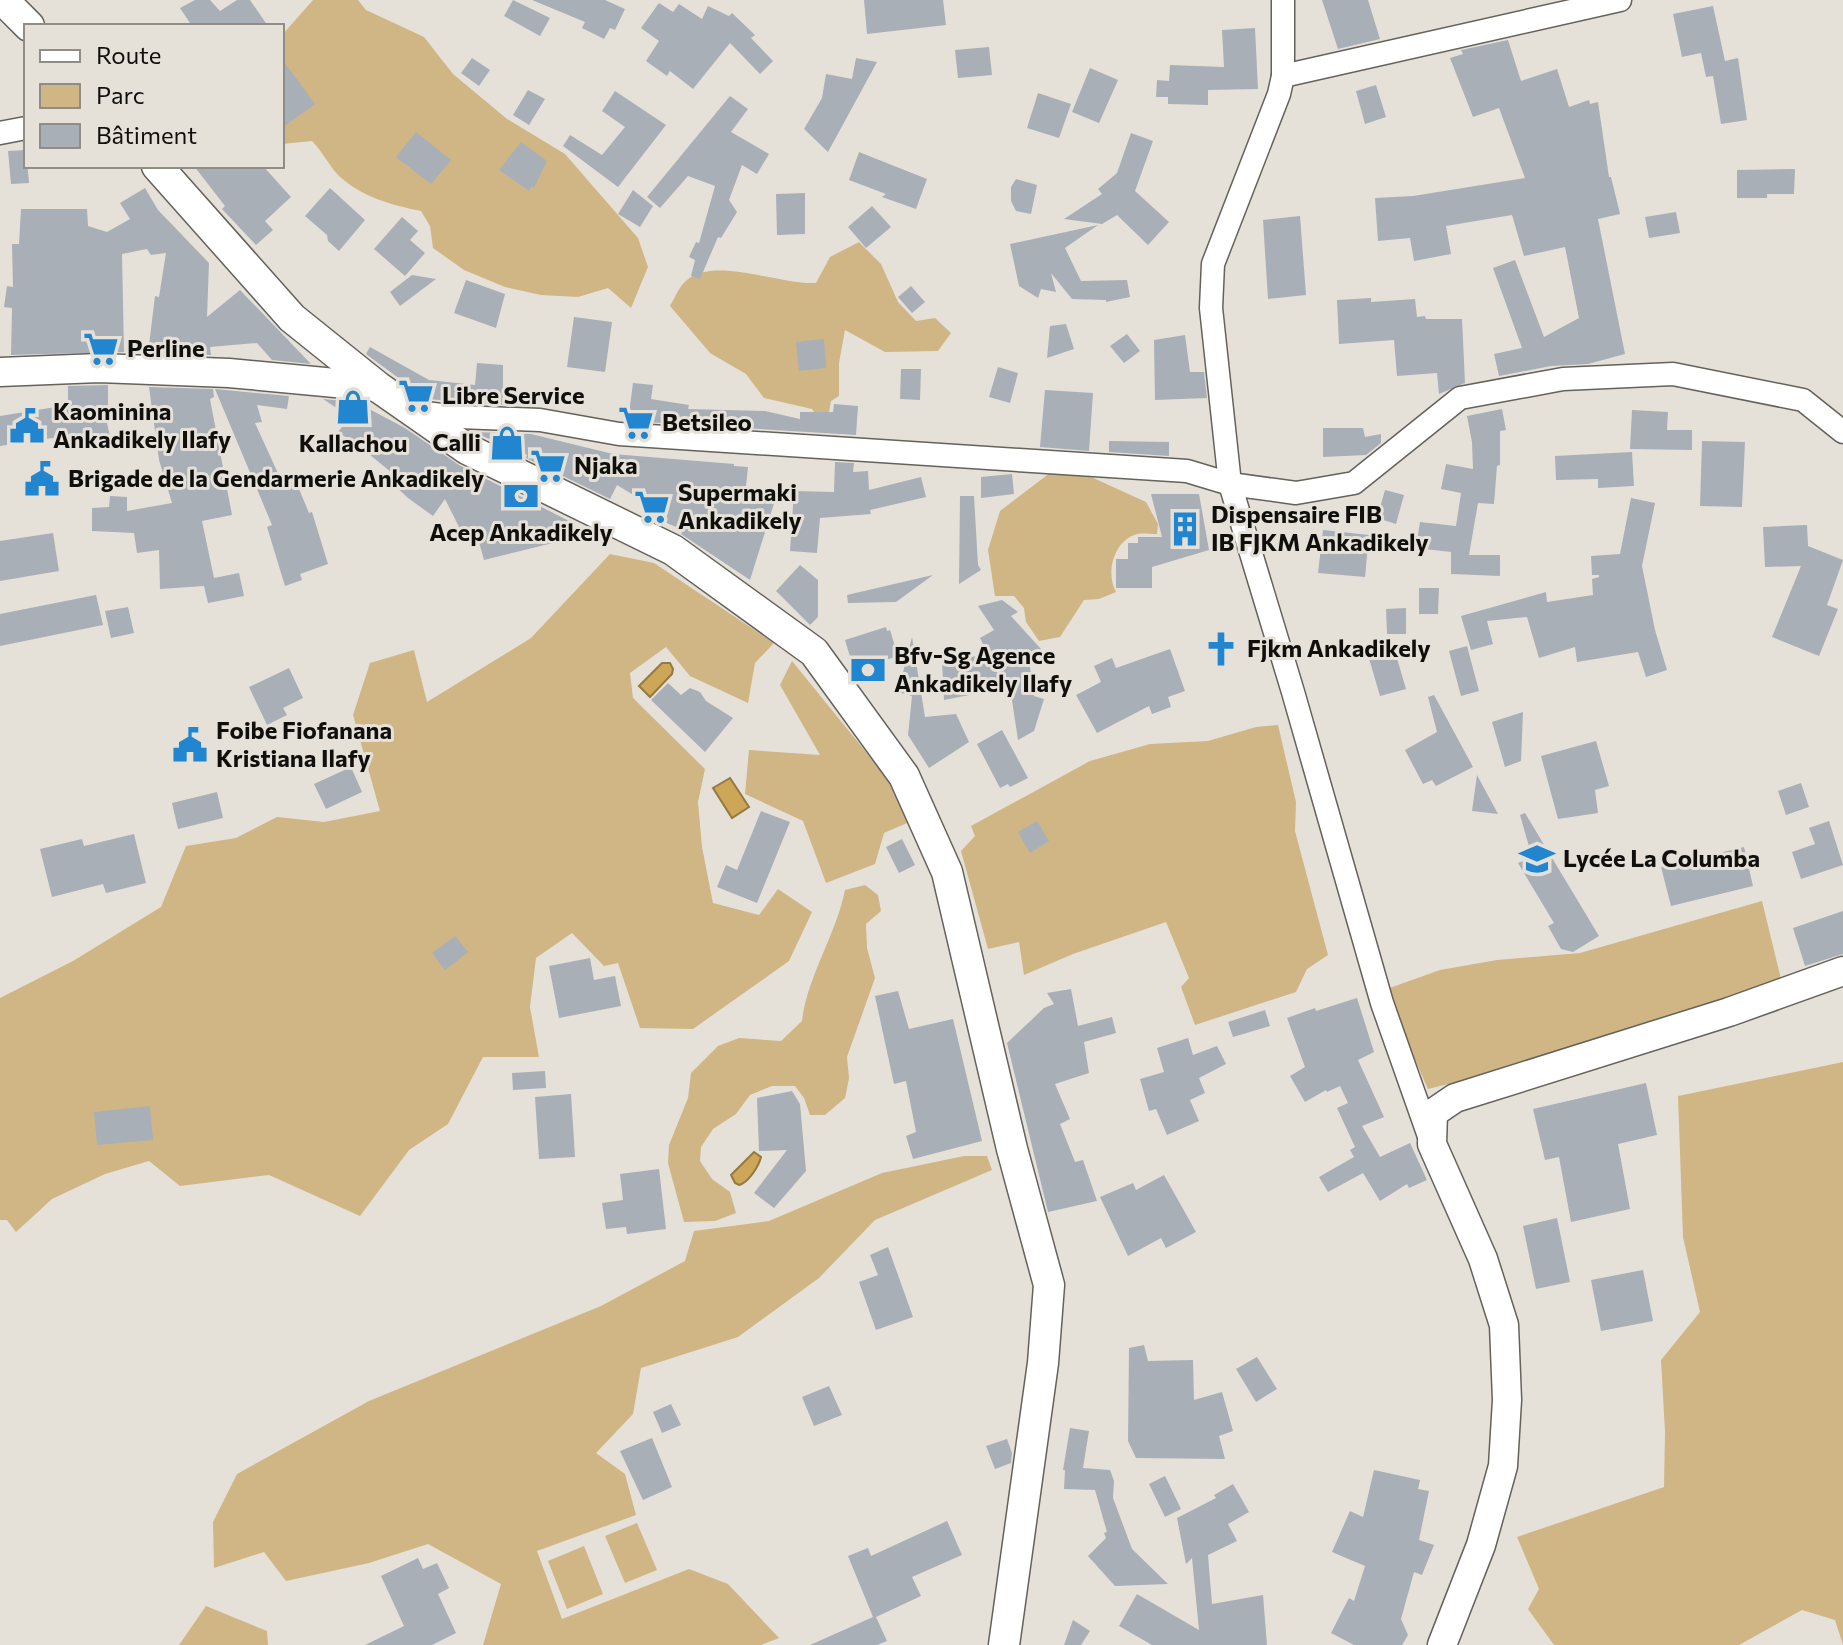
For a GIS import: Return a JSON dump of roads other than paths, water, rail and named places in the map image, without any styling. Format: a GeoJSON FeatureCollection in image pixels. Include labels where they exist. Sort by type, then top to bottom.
{"type":"FeatureCollection","features":[{"type":"Feature","properties":{"kind":"main road"},"geometry":{"type":"LineString","coordinates":[[3,0],[27,24]]}},
{"type":"Feature","properties":{"kind":"main road"},"geometry":{"type":"LineString","coordinates":[[159,168],[292,318],[378,387],[467,449],[673,550],[814,652],[904,776],[947,872],[1022,1189],[1049,1285],[1043,1363],[1004,1645]]}},
{"type":"Feature","properties":{"kind":"street"},"geometry":{"type":"LineString","coordinates":[[1283,0],[1283,76],[1279,94],[1213,264],[1211,308],[1230,484],[1382,1003],[1432,1144],[1483,1259],[1504,1325],[1507,1400],[1503,1466],[1481,1545],[1442,1645]]}},
{"type":"Feature","properties":{"kind":"street"},"geometry":{"type":"LineString","coordinates":[[1283,76],[1620,0]]}},
{"type":"Feature","properties":{"kind":"street"},"geometry":{"type":"LineString","coordinates":[[0,133],[24,128]]}},
{"type":"Feature","properties":{"kind":"street"},"geometry":{"type":"LineString","coordinates":[[0,372],[99,368],[229,373],[378,387]]}},
{"type":"Feature","properties":{"kind":"street"},"geometry":{"type":"LineString","coordinates":[[415,412],[540,420],[619,434],[1187,471],[1230,484],[1296,493],[1354,483],[1460,398],[1563,379],[1673,374],[1803,400],[1843,432]]}},
{"type":"Feature","properties":{"kind":"street"},"geometry":{"type":"LineString","coordinates":[[1432,1144],[1433,1113],[1455,1098],[1729,1012],[1843,971]]}},
{"type":"Feature","properties":{"kind":"place","name":"Perline"},"geometry":{"type":"Point","coordinates":[101,349]}},
{"type":"Feature","properties":{"kind":"place","name":"Libre Service"},"geometry":{"type":"Point","coordinates":[416,396]}},
{"type":"Feature","properties":{"kind":"place","name":"Kallachou"},"geometry":{"type":"Point","coordinates":[353,407]}},
{"type":"Feature","properties":{"kind":"place","name":"Betsileo"},"geometry":{"type":"Point","coordinates":[636,423]}},
{"type":"Feature","properties":{"kind":"place","name":"Kaominina Ankadikely Ilafy"},"geometry":{"type":"Point","coordinates":[27,426]}},
{"type":"Feature","properties":{"kind":"place","name":"Calli"},"geometry":{"type":"Point","coordinates":[507,443]}},
{"type":"Feature","properties":{"kind":"place","name":"Njaka"},"geometry":{"type":"Point","coordinates":[548,466]}},
{"type":"Feature","properties":{"kind":"place","name":"Brigade de la Gendarmerie Ankadikely"},"geometry":{"type":"Point","coordinates":[42,479]}},
{"type":"Feature","properties":{"kind":"place","name":"Acep Ankadikely"},"geometry":{"type":"Point","coordinates":[521,496]}},
{"type":"Feature","properties":{"kind":"place","name":"Supermaki Ankadikely"},"geometry":{"type":"Point","coordinates":[652,507]}},
{"type":"Feature","properties":{"kind":"place","name":"Dispensaire FIB IB FJKM Ankadikely"},"geometry":{"type":"Point","coordinates":[1185,529]}},
{"type":"Feature","properties":{"kind":"place","name":"Fjkm Ankadikely"},"geometry":{"type":"Point","coordinates":[1221,649]}},
{"type":"Feature","properties":{"kind":"place","name":"Bfv-Sg Agence Ankadikely Ilafy"},"geometry":{"type":"Point","coordinates":[868,670]}},
{"type":"Feature","properties":{"kind":"place","name":"Foibe Fiofanana Kristiana Ilafy"},"geometry":{"type":"Point","coordinates":[190,745]}},
{"type":"Feature","properties":{"kind":"place","name":"Lycée La Columba"},"geometry":{"type":"Point","coordinates":[1537,859]}}]}
